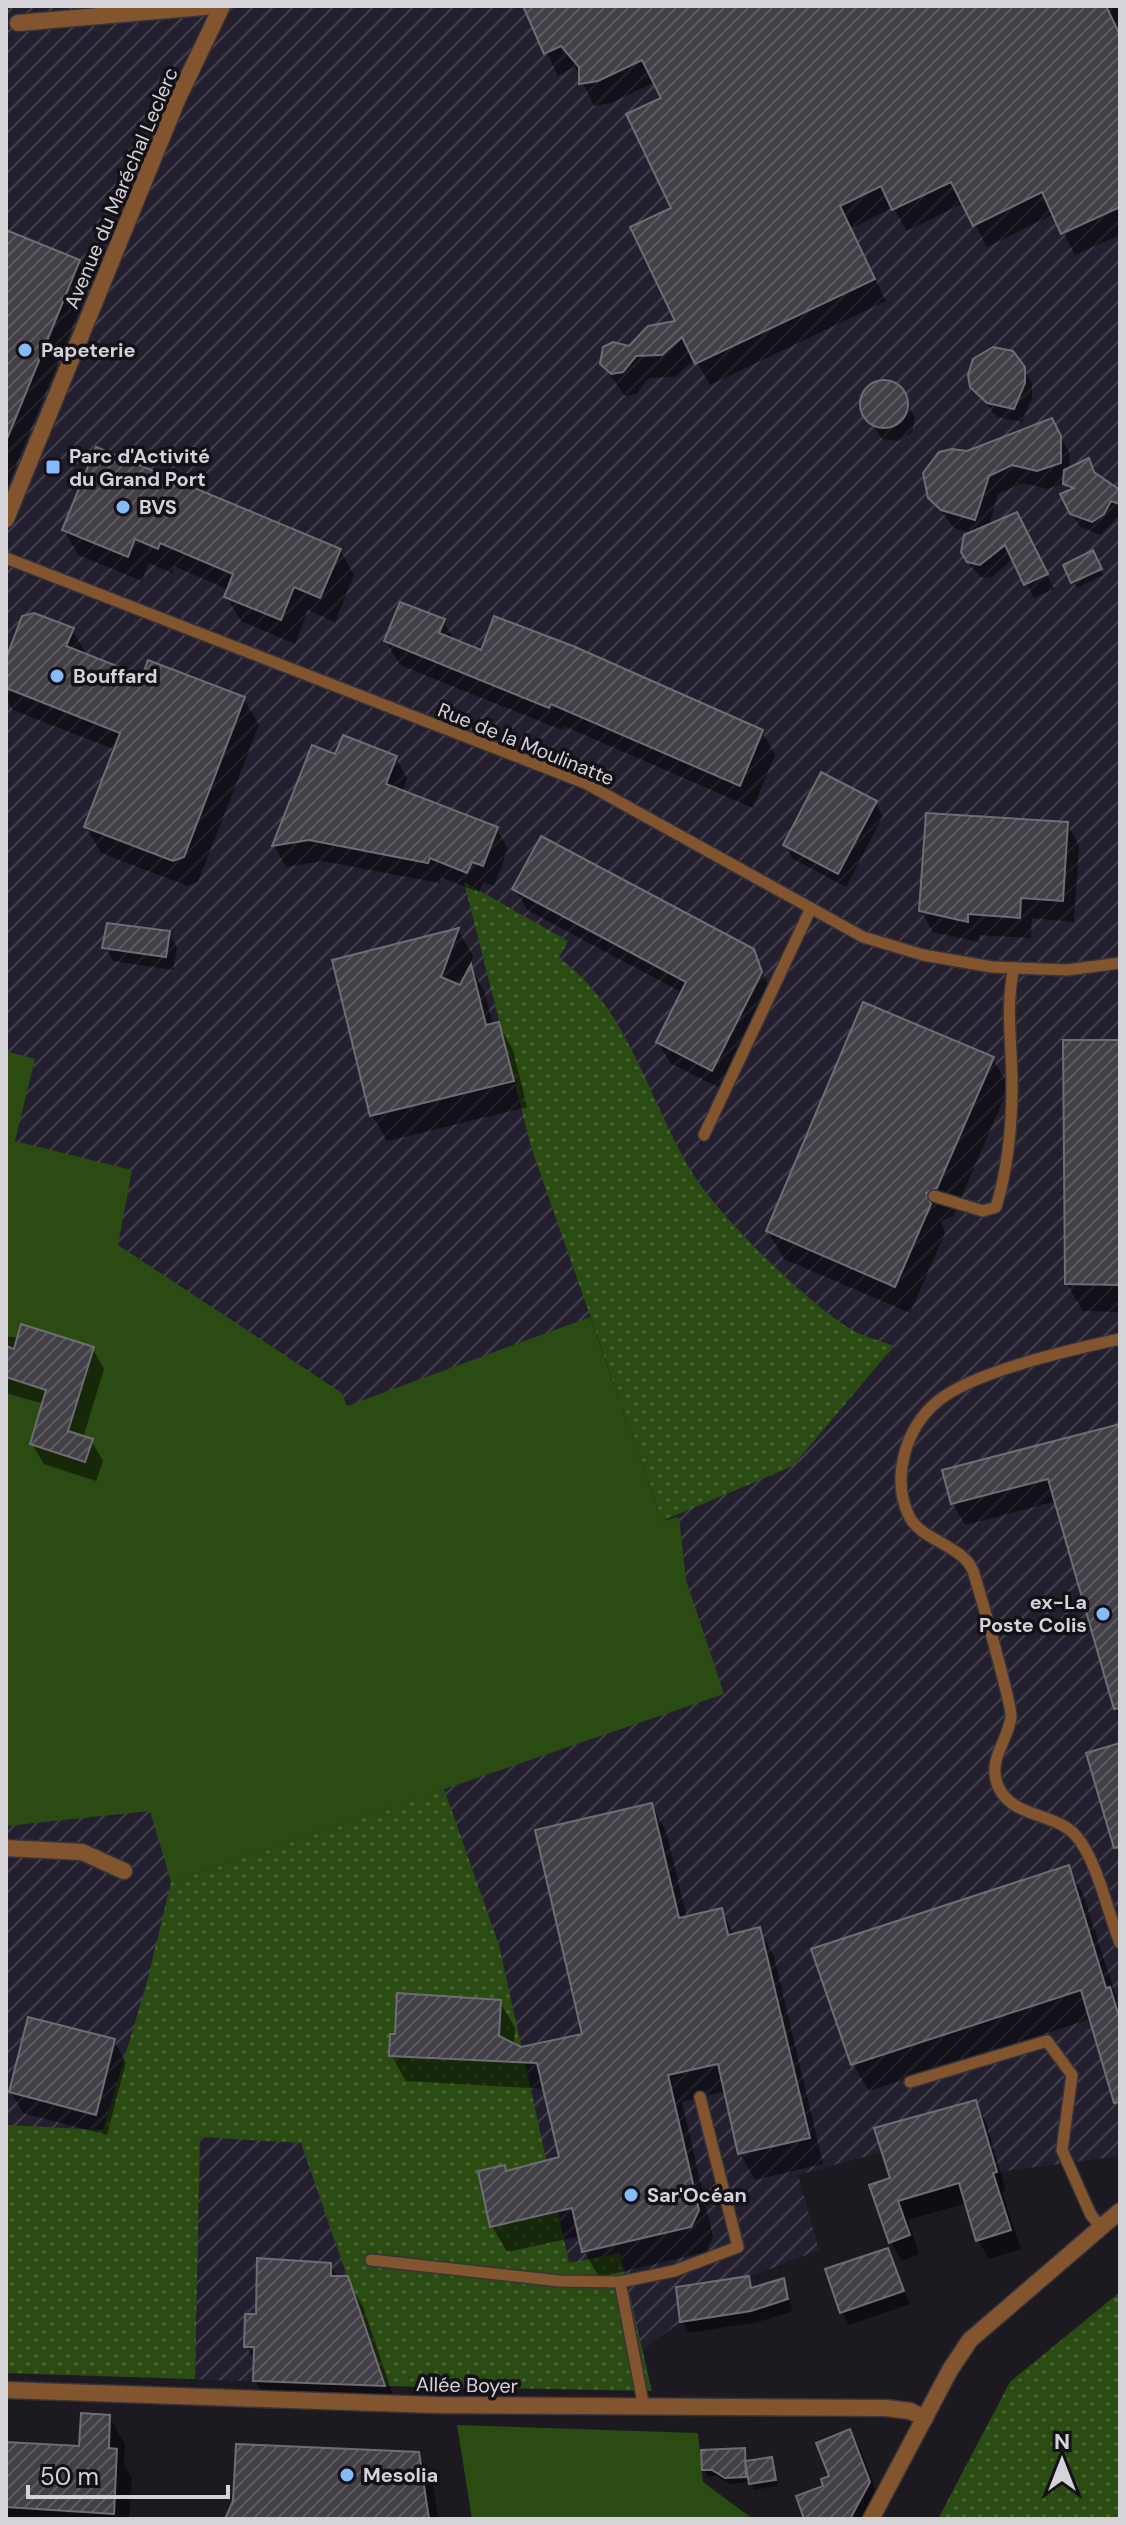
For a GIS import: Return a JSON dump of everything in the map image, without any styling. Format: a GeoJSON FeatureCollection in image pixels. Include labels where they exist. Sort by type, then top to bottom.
{"type":"FeatureCollection","features":[{"type":"Feature","properties":{"kind":"street"},"geometry":{"type":"LineString","coordinates":[[18,23],[215,6]]}},
{"type":"Feature","properties":{"kind":"street","name":"Avenue du Maréchal Leclerc"},"geometry":{"type":"LineString","coordinates":[[6,519],[178,98],[222,6]]}},
{"type":"Feature","properties":{"kind":"street"},"geometry":{"type":"LineString","coordinates":[[6,1848],[82,1852],[124,1871]]}},
{"type":"Feature","properties":{"kind":"street"},"geometry":{"type":"LineString","coordinates":[[871,2519],[970,2340],[1120,2211]]}},
{"type":"Feature","properties":{"kind":"street","name":"Allée Boyer"},"geometry":{"type":"LineString","coordinates":[[6,2390],[436,2405],[886,2408],[910,2411],[925,2418]]}},
{"type":"Feature","properties":{"kind":"lane","name":"Rue de la Moulinatte"},"geometry":{"type":"LineString","coordinates":[[6,558],[585,783],[863,937],[909,951],[1014,968],[1067,970],[1120,963]]}},
{"type":"Feature","properties":{"kind":"lane"},"geometry":{"type":"LineString","coordinates":[[704,1135],[811,908]]}},
{"type":"Feature","properties":{"kind":"lane"},"geometry":{"type":"LineString","coordinates":[[934,1196],[983,1211],[996,1207],[1005,1177],[1012,1087],[1009,991],[1014,968]]}},
{"type":"Feature","properties":{"kind":"lane"},"geometry":{"type":"LineString","coordinates":[[1120,1339],[972,1382],[937,1402],[903,1453],[900,1478],[910,1519],[972,1566],[1011,1716],[996,1755],[998,1786],[1012,1803],[1033,1815],[1062,1822],[1078,1838],[1120,1943]]}},
{"type":"Feature","properties":{"kind":"lane"},"geometry":{"type":"LineString","coordinates":[[910,2082],[1047,2041],[1072,2075],[1062,2150],[1091,2215],[1101,2227]]}},
{"type":"Feature","properties":{"kind":"lane"},"geometry":{"type":"LineString","coordinates":[[371,2260],[559,2281],[620,2282],[674,2271],[738,2247],[700,2097]]}},
{"type":"Feature","properties":{"kind":"lane"},"geometry":{"type":"LineString","coordinates":[[620,2282],[644,2408]]}},
{"type":"Feature","properties":{"kind":"shaded area"},"geometry":{"type":"Polygon","coordinates":[[[6,6],[1120,6],[1120,2156],[997,2172],[898,2201],[882,2152],[798,2175],[819,2250],[749,2277],[676,2287],[680,2322],[593,2389],[385,2386],[6,2373],[6,6]]]}},
{"type":"Feature","properties":{"kind":"green space"},"geometry":{"type":"Polygon","coordinates":[[[464,882],[568,941],[559,958],[604,1003],[621,1030],[678,1146],[705,1192],[744,1236],[815,1303],[854,1331],[894,1346],[793,1466],[662,1521],[531,1147],[464,882]]]}},
{"type":"Feature","properties":{"kind":"green space"},"geometry":{"type":"Polygon","coordinates":[[[6,1051],[35,1059],[15,1141],[132,1170],[118,1245],[342,1393],[347,1406],[590,1317],[662,1521],[679,1517],[686,1580],[724,1694],[171,1882],[150,1811],[6,1826],[6,1051]]]}},
{"type":"Feature","properties":{"kind":"green space"},"geometry":{"type":"Polygon","coordinates":[[[444,1789],[499,1945],[569,2263],[620,2253],[652,2391],[385,2386],[301,2143],[200,2137],[195,2379],[6,2373],[6,2125],[103,2130],[147,1982],[171,1882],[444,1789]]]}},
{"type":"Feature","properties":{"kind":"green space"},"geometry":{"type":"Polygon","coordinates":[[[1120,2292],[1120,2519],[938,2519],[1010,2382],[1120,2292]]]}},
{"type":"Feature","properties":{"kind":"green space"},"geometry":{"type":"Polygon","coordinates":[[[457,2425],[698,2433],[703,2482],[753,2519],[472,2519],[457,2425]]]}},
{"type":"Feature","properties":{"kind":"building"},"geometry":{"type":"Polygon","coordinates":[[[523,6],[1106,6],[1120,35],[1120,207],[1061,234],[1042,192],[973,226],[951,182],[892,210],[881,186],[840,206],[875,279],[695,364],[682,337],[662,355],[636,356],[623,372],[611,374],[600,364],[603,347],[613,342],[629,346],[648,326],[675,321],[630,227],[671,208],[626,114],[661,98],[642,60],[598,81],[579,84],[579,67],[561,46],[544,54],[523,6]]]}},
{"type":"Feature","properties":{"kind":"building","name":"Papeterie"},"geometry":{"type":"Polygon","coordinates":[[[6,230],[80,260],[7,439],[6,439],[6,230]]]}},
{"type":"Feature","properties":{"kind":"building"},"geometry":{"type":"Polygon","coordinates":[[[993,347],[1013,351],[1025,367],[1025,383],[1014,409],[987,403],[970,387],[968,375],[973,359],[993,347]]]}},
{"type":"Feature","properties":{"kind":"building"},"geometry":{"type":"Polygon","coordinates":[[[884,380],[901,387],[908,404],[901,421],[884,428],[867,421],[860,404],[867,387],[884,380]]]}},
{"type":"Feature","properties":{"kind":"building"},"geometry":{"type":"Polygon","coordinates":[[[1052,418],[1061,436],[1061,463],[1037,471],[1012,465],[989,476],[975,520],[941,510],[928,498],[923,473],[939,452],[952,449],[967,451],[1052,418]]]}},
{"type":"Feature","properties":{"kind":"building"},"geometry":{"type":"Polygon","coordinates":[[[96,447],[341,549],[320,598],[294,587],[281,620],[224,597],[233,574],[160,543],[158,549],[135,539],[128,557],[62,530],[96,447]]]}},
{"type":"Feature","properties":{"kind":"building"},"geometry":{"type":"Polygon","coordinates":[[[1089,458],[1094,472],[1120,490],[1120,504],[1111,501],[1104,514],[1092,522],[1070,514],[1060,494],[1074,488],[1063,484],[1064,470],[1089,458]]]}},
{"type":"Feature","properties":{"kind":"building"},"geometry":{"type":"Polygon","coordinates":[[[1017,512],[1048,574],[1024,585],[1005,545],[980,565],[967,562],[961,552],[964,535],[1017,512]]]}},
{"type":"Feature","properties":{"kind":"building"},"geometry":{"type":"Polygon","coordinates":[[[1093,550],[1102,569],[1071,583],[1063,565],[1093,550]]]}},
{"type":"Feature","properties":{"kind":"building"},"geometry":{"type":"Polygon","coordinates":[[[400,602],[445,619],[439,633],[481,650],[494,616],[573,646],[763,730],[740,786],[551,704],[549,708],[384,641],[400,602]]]}},
{"type":"Feature","properties":{"kind":"building"},"geometry":{"type":"Polygon","coordinates":[[[34,613],[74,628],[66,646],[142,676],[148,660],[245,697],[184,857],[173,861],[84,827],[120,733],[6,688],[6,659],[22,616],[34,613]]]}},
{"type":"Feature","properties":{"kind":"building"},"geometry":{"type":"Polygon","coordinates":[[[343,735],[397,756],[386,784],[498,827],[483,866],[472,862],[467,873],[430,858],[428,863],[309,840],[272,846],[312,745],[335,754],[343,735]]]}},
{"type":"Feature","properties":{"kind":"building"},"geometry":{"type":"Polygon","coordinates":[[[821,772],[877,801],[838,874],[783,845],[821,772]]]}},
{"type":"Feature","properties":{"kind":"building"},"geometry":{"type":"Polygon","coordinates":[[[926,813],[1068,822],[1063,901],[1021,898],[1020,918],[968,914],[968,922],[919,911],[926,813]]]}},
{"type":"Feature","properties":{"kind":"building"},"geometry":{"type":"Polygon","coordinates":[[[541,836],[754,949],[762,972],[712,1071],[656,1042],[686,982],[512,889],[541,836]]]}},
{"type":"Feature","properties":{"kind":"building"},"geometry":{"type":"Polygon","coordinates":[[[107,923],[170,931],[166,957],[102,948],[107,923]]]}},
{"type":"Feature","properties":{"kind":"building"},"geometry":{"type":"Polygon","coordinates":[[[459,928],[441,977],[460,985],[471,964],[486,1025],[499,1022],[514,1081],[370,1116],[332,960],[459,928]]]}},
{"type":"Feature","properties":{"kind":"building"},"geometry":{"type":"Polygon","coordinates":[[[863,1002],[994,1057],[937,1188],[926,1193],[931,1204],[895,1287],[766,1231],[863,1002]]]}},
{"type":"Feature","properties":{"kind":"building"},"geometry":{"type":"Polygon","coordinates":[[[1063,1040],[1120,1040],[1120,1285],[1065,1284],[1063,1040]]]}},
{"type":"Feature","properties":{"kind":"building"},"geometry":{"type":"Polygon","coordinates":[[[21,1324],[94,1347],[68,1431],[93,1439],[85,1462],[30,1444],[46,1390],[6,1377],[6,1346],[14,1349],[21,1324]]]}},
{"type":"Feature","properties":{"kind":"building","name":"ex-La Poste Colis"},"geometry":{"type":"Polygon","coordinates":[[[1120,1424],[1120,1708],[1114,1709],[1048,1479],[951,1504],[942,1470],[1120,1424]]]}},
{"type":"Feature","properties":{"kind":"building"},"geometry":{"type":"Polygon","coordinates":[[[1120,1743],[1120,1847],[1114,1848],[1086,1753],[1120,1743]]]}},
{"type":"Feature","properties":{"kind":"building"},"geometry":{"type":"Polygon","coordinates":[[[652,1803],[679,1918],[722,1908],[728,1935],[760,1927],[810,2138],[738,2154],[718,2064],[668,2075],[699,2210],[691,2227],[582,2252],[572,2208],[490,2227],[478,2171],[505,2165],[506,2171],[559,2157],[537,2063],[389,2056],[390,2034],[395,2034],[397,1993],[501,2000],[499,2036],[521,2047],[582,2034],[535,1830],[652,1803]]]}},
{"type":"Feature","properties":{"kind":"building"},"geometry":{"type":"Polygon","coordinates":[[[1069,1865],[1106,1988],[1110,1987],[1120,2020],[1120,2102],[1114,2103],[1081,1990],[851,2065],[811,1949],[1069,1865]]]}},
{"type":"Feature","properties":{"kind":"building"},"geometry":{"type":"Polygon","coordinates":[[[28,2017],[115,2039],[96,2115],[9,2092],[28,2017]]]}},
{"type":"Feature","properties":{"kind":"building"},"geometry":{"type":"Polygon","coordinates":[[[976,2100],[997,2172],[993,2173],[1011,2230],[976,2241],[959,2183],[898,2201],[910,2235],[889,2243],[869,2185],[890,2178],[874,2128],[976,2100]]]}},
{"type":"Feature","properties":{"kind":"building"},"geometry":{"type":"Polygon","coordinates":[[[888,2248],[904,2291],[840,2313],[825,2269],[888,2248]]]}},
{"type":"Feature","properties":{"kind":"building"},"geometry":{"type":"Polygon","coordinates":[[[257,2258],[331,2263],[331,2276],[348,2276],[385,2386],[253,2381],[254,2347],[244,2347],[245,2314],[256,2314],[257,2258]]]}},
{"type":"Feature","properties":{"kind":"building"},"geometry":{"type":"Polygon","coordinates":[[[749,2276],[751,2288],[784,2278],[788,2299],[751,2311],[680,2322],[676,2287],[749,2276]]]}},
{"type":"Feature","properties":{"kind":"building"},"geometry":{"type":"Polygon","coordinates":[[[81,2413],[110,2415],[109,2448],[117,2449],[114,2514],[6,2507],[6,2442],[79,2446],[81,2413]]]}},
{"type":"Feature","properties":{"kind":"building"},"geometry":{"type":"Polygon","coordinates":[[[850,2429],[870,2482],[850,2519],[804,2519],[796,2496],[823,2486],[821,2479],[829,2476],[816,2443],[850,2429]]]}},
{"type":"Feature","properties":{"kind":"building"},"geometry":{"type":"Polygon","coordinates":[[[236,2444],[419,2452],[429,2519],[225,2519],[233,2501],[236,2444]]]}},
{"type":"Feature","properties":{"kind":"building"},"geometry":{"type":"Polygon","coordinates":[[[745,2448],[746,2477],[725,2478],[712,2470],[702,2470],[701,2450],[745,2448]]]}},
{"type":"Feature","properties":{"kind":"building"},"geometry":{"type":"Polygon","coordinates":[[[772,2457],[776,2480],[749,2484],[745,2461],[772,2457]]]}},
{"type":"Feature","properties":{"kind":"place","name":"Papeterie"},"geometry":{"type":"Point","coordinates":[25,350]}},
{"type":"Feature","properties":{"kind":"place","name":"Parc d'Activité du Grand Port"},"geometry":{"type":"Point","coordinates":[53,467]}},
{"type":"Feature","properties":{"kind":"place","name":"BVS"},"geometry":{"type":"Point","coordinates":[123,507]}},
{"type":"Feature","properties":{"kind":"place","name":"Bouffard"},"geometry":{"type":"Point","coordinates":[57,676]}},
{"type":"Feature","properties":{"kind":"place","name":"ex-La Poste Colis"},"geometry":{"type":"Point","coordinates":[1103,1614]}},
{"type":"Feature","properties":{"kind":"place","name":"Sar'Océan"},"geometry":{"type":"Point","coordinates":[631,2195]}},
{"type":"Feature","properties":{"kind":"place","name":"Mesolia"},"geometry":{"type":"Point","coordinates":[347,2475]}}]}
